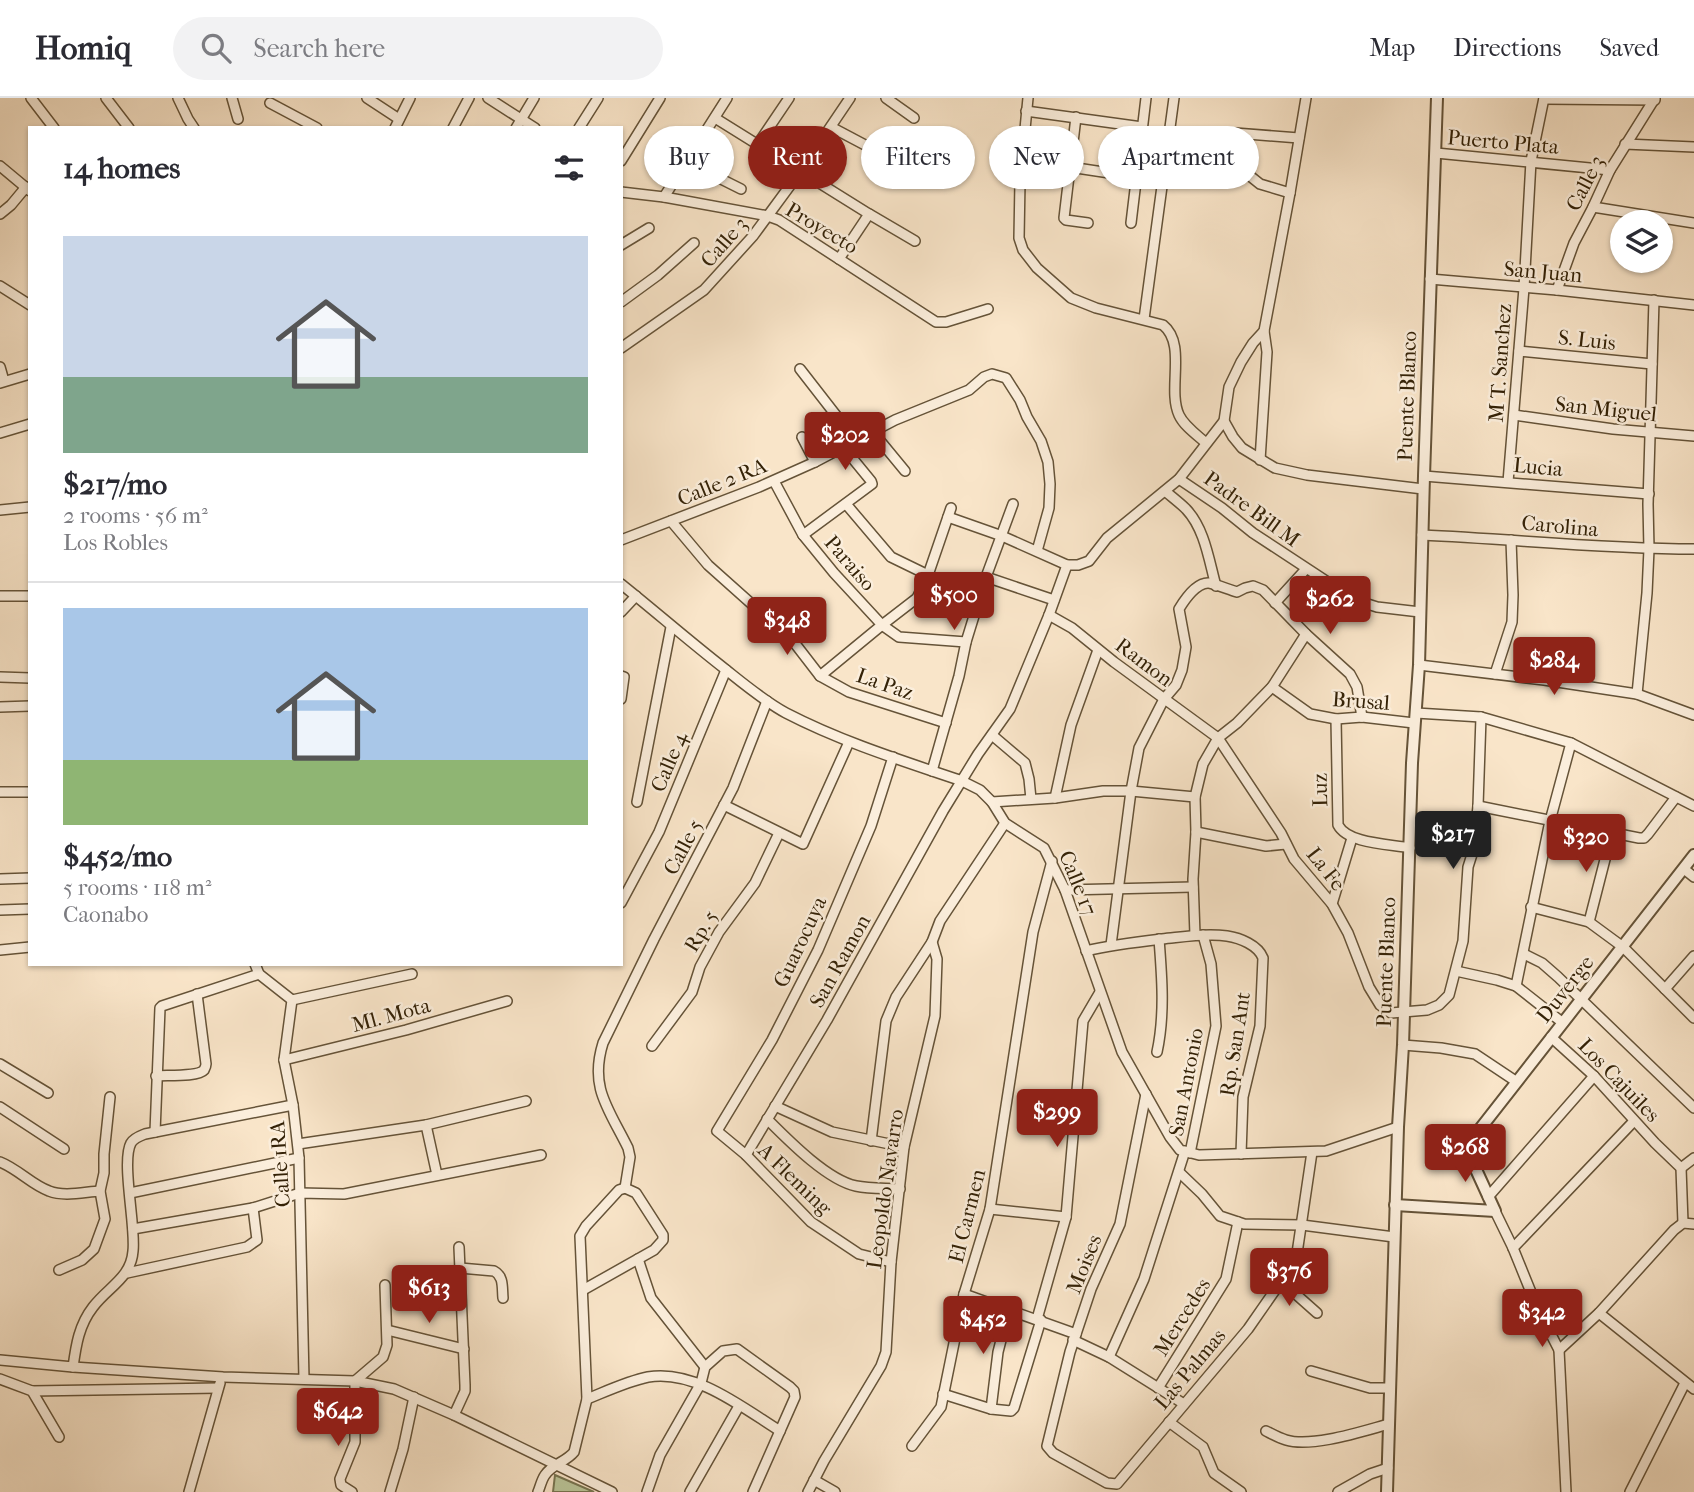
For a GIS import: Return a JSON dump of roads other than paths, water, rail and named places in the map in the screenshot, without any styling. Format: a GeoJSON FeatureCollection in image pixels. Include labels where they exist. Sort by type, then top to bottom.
{"type":"FeatureCollection","features":[{"type":"Feature","properties":{"kind":"street"},"geometry":{"type":"LineString","coordinates":[[31,98],[52,126]]}},
{"type":"Feature","properties":{"kind":"street"},"geometry":{"type":"LineString","coordinates":[[106,98],[127,126]]}},
{"type":"Feature","properties":{"kind":"street"},"geometry":{"type":"LineString","coordinates":[[178,98],[193,126]]}},
{"type":"Feature","properties":{"kind":"street"},"geometry":{"type":"LineString","coordinates":[[232,98],[238,119]]}},
{"type":"Feature","properties":{"kind":"street"},"geometry":{"type":"LineString","coordinates":[[367,98],[397,123],[410,98]]}},
{"type":"Feature","properties":{"kind":"street"},"geometry":{"type":"LineString","coordinates":[[454,126],[469,98]]}},
{"type":"Feature","properties":{"kind":"street"},"geometry":{"type":"LineString","coordinates":[[488,98],[532,126]]}},
{"type":"Feature","properties":{"kind":"street"},"geometry":{"type":"LineString","coordinates":[[517,126],[534,98]]}},
{"type":"Feature","properties":{"kind":"street"},"geometry":{"type":"LineString","coordinates":[[580,126],[598,98]]}},
{"type":"Feature","properties":{"kind":"street"},"geometry":{"type":"LineString","coordinates":[[623,158],[660,98]]}},
{"type":"Feature","properties":{"kind":"street"},"geometry":{"type":"LineString","coordinates":[[710,126],[727,98]]}},
{"type":"Feature","properties":{"kind":"street"},"geometry":{"type":"LineString","coordinates":[[770,126],[789,98]]}},
{"type":"Feature","properties":{"kind":"street","name":"Calle 3"},"geometry":{"type":"LineString","coordinates":[[832,126],[850,98]]}},
{"type":"Feature","properties":{"kind":"street"},"geometry":{"type":"LineString","coordinates":[[886,98],[914,118]]}},
{"type":"Feature","properties":{"kind":"street"},"geometry":{"type":"LineString","coordinates":[[1028,98],[1018,238],[1023,250],[1037,268],[1071,298],[1169,329],[1174,341],[1176,404],[1179,416],[1206,443]]}},
{"type":"Feature","properties":{"kind":"street"},"geometry":{"type":"LineString","coordinates":[[1142,126],[1146,98]]}},
{"type":"Feature","properties":{"kind":"street"},"geometry":{"type":"LineString","coordinates":[[1144,319],[1174,98]]}},
{"type":"Feature","properties":{"kind":"street"},"geometry":{"type":"LineString","coordinates":[[1260,460],[1267,352],[1264,331],[1306,98]]}},
{"type":"Feature","properties":{"kind":"street","name":"Puente Blanco"},"geometry":{"type":"LineString","coordinates":[[1387,1492],[1398,1127],[1419,665],[1437,98]]}},
{"type":"Feature","properties":{"kind":"street"},"geometry":{"type":"LineString","coordinates":[[1544,98],[1655,99]]}},
{"type":"Feature","properties":{"kind":"street","name":"M T. Sanchez"},"geometry":{"type":"LineString","coordinates":[[1508,482],[1531,161],[1544,98]]}},
{"type":"Feature","properties":{"kind":"street","name":"Calle 3"},"geometry":{"type":"LineString","coordinates":[[1557,290],[1574,243],[1610,170],[1655,99]]}},
{"type":"Feature","properties":{"kind":"street"},"geometry":{"type":"LineString","coordinates":[[270,103],[313,126]]}},
{"type":"Feature","properties":{"kind":"street"},"geometry":{"type":"LineString","coordinates":[[1026,111],[1135,126]]}},
{"type":"Feature","properties":{"kind":"street"},"geometry":{"type":"LineString","coordinates":[[1075,126],[1076,117]]}},
{"type":"Feature","properties":{"kind":"street"},"geometry":{"type":"LineString","coordinates":[[715,118],[748,138]]}},
{"type":"Feature","properties":{"kind":"street"},"geometry":{"type":"LineString","coordinates":[[1259,135],[1299,138]]}},
{"type":"Feature","properties":{"kind":"street"},"geometry":{"type":"LineString","coordinates":[[1626,144],[1694,147]]}},
{"type":"Feature","properties":{"kind":"street","name":"Puerto Plata"},"geometry":{"type":"LineString","coordinates":[[1436,153],[1610,170]]}},
{"type":"Feature","properties":{"kind":"street"},"geometry":{"type":"LineString","coordinates":[[0,166],[28,189],[0,214]]}},
{"type":"Feature","properties":{"kind":"street"},"geometry":{"type":"LineString","coordinates":[[1259,183],[1290,193]]}},
{"type":"Feature","properties":{"kind":"street"},"geometry":{"type":"LineString","coordinates":[[734,186],[741,189]]}},
{"type":"Feature","properties":{"kind":"street"},"geometry":{"type":"LineString","coordinates":[[664,197],[669,189]]}},
{"type":"Feature","properties":{"kind":"street","name":"Calle 3"},"geometry":{"type":"LineString","coordinates":[[623,347],[704,290],[753,236],[788,189]]}},
{"type":"Feature","properties":{"kind":"street"},"geometry":{"type":"LineString","coordinates":[[828,189],[915,241]]}},
{"type":"Feature","properties":{"kind":"street"},"geometry":{"type":"LineString","coordinates":[[1068,189],[1065,219],[1088,223]]}},
{"type":"Feature","properties":{"kind":"street"},"geometry":{"type":"LineString","coordinates":[[1131,223],[1135,189]]}},
{"type":"Feature","properties":{"kind":"street","name":"Proyecto"},"geometry":{"type":"LineString","coordinates":[[623,192],[664,197],[779,220],[936,322],[946,322],[988,309]]}},
{"type":"Feature","properties":{"kind":"street"},"geometry":{"type":"LineString","coordinates":[[1593,206],[1694,223]]}},
{"type":"Feature","properties":{"kind":"street"},"geometry":{"type":"LineString","coordinates":[[839,259],[869,214]]}},
{"type":"Feature","properties":{"kind":"street"},"geometry":{"type":"LineString","coordinates":[[623,244],[649,228]]}},
{"type":"Feature","properties":{"kind":"street"},"geometry":{"type":"LineString","coordinates":[[623,301],[658,275],[694,243]]}},
{"type":"Feature","properties":{"kind":"street","name":"San Juan"},"geometry":{"type":"LineString","coordinates":[[1430,279],[1694,305]]}},
{"type":"Feature","properties":{"kind":"street"},"geometry":{"type":"LineString","coordinates":[[0,286],[28,304]]}},
{"type":"Feature","properties":{"kind":"street"},"geometry":{"type":"LineString","coordinates":[[1637,694],[1649,549],[1654,300]]}},
{"type":"Feature","properties":{"kind":"street"},"geometry":{"type":"LineString","coordinates":[[947,517],[1002,536],[1066,565],[1078,565],[1088,561],[1107,538],[1179,479],[1224,421],[1229,387],[1241,362],[1264,331]]}},
{"type":"Feature","properties":{"kind":"street","name":"S. Luis"},"geometry":{"type":"LineString","coordinates":[[1519,351],[1652,364]]}},
{"type":"Feature","properties":{"kind":"street"},"geometry":{"type":"LineString","coordinates":[[0,367],[2,382],[28,375]]}},
{"type":"Feature","properties":{"kind":"street"},"geometry":{"type":"LineString","coordinates":[[800,369],[856,441]]}},
{"type":"Feature","properties":{"kind":"street","name":"Calle 2 RA"},"geometry":{"type":"LineString","coordinates":[[623,539],[816,463],[895,419],[964,393],[992,374],[1006,378],[1020,400],[1041,441],[1048,462],[1049,508],[1037,551]]}},
{"type":"Feature","properties":{"kind":"street","name":"San Miguel"},"geometry":{"type":"LineString","coordinates":[[1514,415],[1613,429],[1694,436]]}},
{"type":"Feature","properties":{"kind":"street"},"geometry":{"type":"LineString","coordinates":[[1224,421],[1242,448],[1275,468],[1307,475],[1423,489]]}},
{"type":"Feature","properties":{"kind":"street"},"geometry":{"type":"LineString","coordinates":[[0,433],[28,425]]}},
{"type":"Feature","properties":{"kind":"street"},"geometry":{"type":"LineString","coordinates":[[872,431],[905,471]]}},
{"type":"Feature","properties":{"kind":"street"},"geometry":{"type":"LineString","coordinates":[[802,438],[816,463]]}},
{"type":"Feature","properties":{"kind":"street"},"geometry":{"type":"LineString","coordinates":[[803,535],[872,483],[844,447]]}},
{"type":"Feature","properties":{"kind":"street","name":"Lucia"},"geometry":{"type":"LineString","coordinates":[[1424,477],[1649,494]]}},
{"type":"Feature","properties":{"kind":"street","name":"Padre Bill M"},"geometry":{"type":"LineString","coordinates":[[1179,479],[1306,569],[1355,600],[1377,607],[1420,612]]}},
{"type":"Feature","properties":{"kind":"street","name":"Paraiso"},"geometry":{"type":"LineString","coordinates":[[774,481],[803,535],[882,625],[899,637],[966,642]]}},
{"type":"Feature","properties":{"kind":"street"},"geometry":{"type":"LineString","coordinates":[[1165,491],[1187,510],[1196,524],[1216,586]]}},
{"type":"Feature","properties":{"kind":"street"},"geometry":{"type":"LineString","coordinates":[[846,504],[891,557],[928,575]]}},
{"type":"Feature","properties":{"kind":"street"},"geometry":{"type":"LineString","coordinates":[[932,771],[966,642],[1013,504]]}},
{"type":"Feature","properties":{"kind":"street"},"geometry":{"type":"LineString","coordinates":[[0,510],[28,507]]}},
{"type":"Feature","properties":{"kind":"street"},"geometry":{"type":"LineString","coordinates":[[820,676],[917,598],[928,575],[951,508]]}},
{"type":"Feature","properties":{"kind":"street","name":"La Paz"},"geometry":{"type":"LineString","coordinates":[[671,521],[708,565],[793,641],[820,676],[849,692],[946,723]]}},
{"type":"Feature","properties":{"kind":"street","name":"Carolina"},"geometry":{"type":"LineString","coordinates":[[1422,535],[1598,547],[1694,549]]}},
{"type":"Feature","properties":{"kind":"street"},"geometry":{"type":"LineString","coordinates":[[1495,674],[1512,622],[1511,540]]}},
{"type":"Feature","properties":{"kind":"street","name":"San Ramon"},"geometry":{"type":"LineString","coordinates":[[746,1155],[827,1020],[943,811],[1010,709],[1049,615],[1066,565]]}},
{"type":"Feature","properties":{"kind":"street"},"geometry":{"type":"LineString","coordinates":[[1276,603],[1306,569]]}},
{"type":"Feature","properties":{"kind":"street"},"geometry":{"type":"LineString","coordinates":[[986,577],[1054,600]]}},
{"type":"Feature","properties":{"kind":"street"},"geometry":{"type":"LineString","coordinates":[[1111,945],[1139,748],[1182,670],[1186,647],[1179,608],[1199,586],[1209,583],[1237,592],[1253,586],[1263,590],[1350,674],[1357,687],[1362,717]]}},
{"type":"Feature","properties":{"kind":"street","name":"Calle 17"},"geometry":{"type":"LineString","coordinates":[[623,586],[657,612],[671,627],[767,701],[849,742],[962,781],[980,790],[992,802],[1005,823],[1044,848],[1065,890],[1122,1052],[1170,1137],[1180,1150],[1188,1152]]}},
{"type":"Feature","properties":{"kind":"street"},"geometry":{"type":"LineString","coordinates":[[0,596],[28,596]]}},
{"type":"Feature","properties":{"kind":"street"},"geometry":{"type":"LineString","coordinates":[[623,610],[636,596]]}},
{"type":"Feature","properties":{"kind":"street","name":"Ramon"},"geometry":{"type":"LineString","coordinates":[[1049,615],[1072,628],[1218,738]]}},
{"type":"Feature","properties":{"kind":"street"},"geometry":{"type":"LineString","coordinates":[[637,802],[671,627]]}},
{"type":"Feature","properties":{"kind":"street"},"geometry":{"type":"LineString","coordinates":[[1218,738],[1237,723],[1272,687],[1306,634]]}},
{"type":"Feature","properties":{"kind":"street"},"geometry":{"type":"LineString","coordinates":[[1055,797],[1070,725],[1098,650]]}},
{"type":"Feature","properties":{"kind":"street"},"geometry":{"type":"LineString","coordinates":[[1419,665],[1637,694],[1694,715]]}},
{"type":"Feature","properties":{"kind":"street","name":"Calle 4"},"geometry":{"type":"LineString","coordinates":[[623,899],[659,832],[726,670]]}},
{"type":"Feature","properties":{"kind":"street"},"geometry":{"type":"LineString","coordinates":[[0,677],[28,678]]}},
{"type":"Feature","properties":{"kind":"street","name":"Brusal"},"geometry":{"type":"LineString","coordinates":[[1272,687],[1310,714],[1336,719],[1481,717],[1571,743],[1694,806]]}},
{"type":"Feature","properties":{"kind":"street","name":"Calle 5"},"geometry":{"type":"LineString","coordinates":[[625,1188],[630,1157],[602,1097],[597,1078],[599,1054],[654,939],[733,788],[767,701]]}},
{"type":"Feature","properties":{"kind":"street"},"geometry":{"type":"LineString","coordinates":[[0,707],[28,706]]}},
{"type":"Feature","properties":{"kind":"street"},"geometry":{"type":"LineString","coordinates":[[1404,1013],[1427,1010],[1439,1005],[1449,995],[1456,971],[1463,941],[1468,867],[1474,848],[1481,717]]}},
{"type":"Feature","properties":{"kind":"street","name":"Luz"},"geometry":{"type":"LineString","coordinates":[[1336,719],[1338,825],[1341,831],[1352,838]]}},
{"type":"Feature","properties":{"kind":"street"},"geometry":{"type":"LineString","coordinates":[[992,735],[1025,763],[1031,799]]}},
{"type":"Feature","properties":{"kind":"street","name":"San Antonio"},"geometry":{"type":"LineString","coordinates":[[1109,1357],[1144,1279],[1179,1171],[1188,1152],[1216,1027],[1211,964],[1199,935],[1194,887],[1195,797],[1203,764],[1218,738]]}},
{"type":"Feature","properties":{"kind":"street","name":"La Fe"},"geometry":{"type":"LineString","coordinates":[[1218,738],[1281,833],[1294,859],[1332,904],[1348,933],[1369,987],[1380,1005],[1391,1013],[1404,1013]]}},
{"type":"Feature","properties":{"kind":"street"},"geometry":{"type":"LineString","coordinates":[[724,805],[803,844],[849,742]]}},
{"type":"Feature","properties":{"kind":"street"},"geometry":{"type":"LineString","coordinates":[[1516,986],[1550,821],[1571,743]]}},
{"type":"Feature","properties":{"kind":"street","name":"Guarocuya"},"geometry":{"type":"LineString","coordinates":[[717,1131],[772,1040],[818,950],[871,826],[893,757]]}},
{"type":"Feature","properties":{"kind":"street"},"geometry":{"type":"LineString","coordinates":[[992,802],[1103,791],[1195,797]]}},
{"type":"Feature","properties":{"kind":"street"},"geometry":{"type":"LineString","coordinates":[[0,792],[28,792]]}},
{"type":"Feature","properties":{"kind":"street"},"geometry":{"type":"LineString","coordinates":[[1478,806],[1644,838],[1676,797]]}},
{"type":"Feature","properties":{"kind":"street"},"geometry":{"type":"LineString","coordinates":[[871,1141],[886,1021],[895,997],[932,942],[940,921],[1005,823]]}},
{"type":"Feature","properties":{"kind":"street"},"geometry":{"type":"LineString","coordinates":[[1196,832],[1266,846],[1286,844]]}},
{"type":"Feature","properties":{"kind":"street"},"geometry":{"type":"LineString","coordinates":[[1590,922],[1612,832]]}},
{"type":"Feature","properties":{"kind":"street","name":"Rp. 5"},"geometry":{"type":"LineString","coordinates":[[652,1046],[692,992],[700,967],[719,932],[755,883],[779,833]]}},
{"type":"Feature","properties":{"kind":"street"},"geometry":{"type":"LineString","coordinates":[[1332,904],[1352,838],[1409,848]]}},
{"type":"Feature","properties":{"kind":"street","name":"Duverge"},"geometry":{"type":"LineString","coordinates":[[1488,1197],[1468,1148],[1469,1143],[1694,855]]}},
{"type":"Feature","properties":{"kind":"street","name":"El Carmen"},"geometry":{"type":"LineString","coordinates":[[912,1446],[941,1406],[964,1293],[990,1209],[1034,932],[1052,861]]}},
{"type":"Feature","properties":{"kind":"street"},"geometry":{"type":"LineString","coordinates":[[1684,869],[1694,877]]}},
{"type":"Feature","properties":{"kind":"street"},"geometry":{"type":"LineString","coordinates":[[0,879],[28,878]]}},
{"type":"Feature","properties":{"kind":"street"},"geometry":{"type":"LineString","coordinates":[[1065,890],[1194,887]]}},
{"type":"Feature","properties":{"kind":"street"},"geometry":{"type":"LineString","coordinates":[[1531,907],[1590,922],[1623,947],[1694,1018]]}},
{"type":"Feature","properties":{"kind":"street"},"geometry":{"type":"LineString","coordinates":[[0,911],[28,909]]}},
{"type":"Feature","properties":{"kind":"street","name":"Rp. San Ant"},"geometry":{"type":"LineString","coordinates":[[1086,951],[1111,945],[1199,935],[1230,936],[1256,947],[1263,958],[1260,1027],[1243,1097],[1241,1154]]}},
{"type":"Feature","properties":{"kind":"street"},"geometry":{"type":"LineString","coordinates":[[1157,1052],[1162,1030],[1163,1006],[1159,939]]}},
{"type":"Feature","properties":{"kind":"street","name":"Leopoldo Navarro"},"geometry":{"type":"LineString","coordinates":[[808,1492],[881,1366],[886,1352],[891,1262],[904,1147],[935,1016],[937,959],[932,942]]}},
{"type":"Feature","properties":{"kind":"street"},"geometry":{"type":"LineString","coordinates":[[0,950],[28,947]]}},
{"type":"Feature","properties":{"kind":"street"},"geometry":{"type":"LineString","coordinates":[[1524,954],[1542,963],[1558,976],[1694,1108]]}},
{"type":"Feature","properties":{"kind":"street"},"geometry":{"type":"LineString","coordinates":[[1665,989],[1694,956]]}},
{"type":"Feature","properties":{"kind":"street"},"geometry":{"type":"LineString","coordinates":[[256,966],[259,974],[292,1000],[411,974]]}},
{"type":"Feature","properties":{"kind":"street"},"geometry":{"type":"LineString","coordinates":[[1456,971],[1516,986],[1563,1023]]}},
{"type":"Feature","properties":{"kind":"street"},"geometry":{"type":"LineString","coordinates":[[155,1132],[160,1008],[259,974]]}},
{"type":"Feature","properties":{"kind":"street"},"geometry":{"type":"LineString","coordinates":[[943,1394],[991,1409],[1009,1412],[1014,1408],[1066,1217],[1083,1021],[1100,992]]}},
{"type":"Feature","properties":{"kind":"street"},"geometry":{"type":"LineString","coordinates":[[156,1076],[201,1073],[205,1070],[197,995]]}},
{"type":"Feature","properties":{"kind":"street","name":"Calle 1RA"},"geometry":{"type":"LineString","coordinates":[[292,1000],[284,1060],[299,1158],[304,1379]]}},
{"type":"Feature","properties":{"kind":"street","name":"Ml. Mota"},"geometry":{"type":"LineString","coordinates":[[284,1060],[406,1030],[507,1001]]}},
{"type":"Feature","properties":{"kind":"street","name":"Los Cajuiles"},"geometry":{"type":"LineString","coordinates":[[1552,1037],[1594,1076],[1681,1168]]}},
{"type":"Feature","properties":{"kind":"street"},"geometry":{"type":"LineString","coordinates":[[1403,1045],[1475,1054],[1517,1082]]}},
{"type":"Feature","properties":{"kind":"street"},"geometry":{"type":"LineString","coordinates":[[0,1064],[48,1093]]}},
{"type":"Feature","properties":{"kind":"street"},"geometry":{"type":"LineString","coordinates":[[1566,1492],[1559,1350],[1488,1197],[1594,1076]]}},
{"type":"Feature","properties":{"kind":"street","name":"Moises"},"geometry":{"type":"LineString","coordinates":[[1117,1484],[1107,1483],[1047,1446],[1075,1337],[1091,1289],[1120,1224],[1146,1094]]}},
{"type":"Feature","properties":{"kind":"street"},"geometry":{"type":"LineString","coordinates":[[59,1270],[82,1260],[94,1250],[105,1219],[100,1191],[104,1174],[110,1097]]}},
{"type":"Feature","properties":{"kind":"street"},"geometry":{"type":"LineString","coordinates":[[298,1144],[426,1125],[526,1101]]}},
{"type":"Feature","properties":{"kind":"street"},"geometry":{"type":"LineString","coordinates":[[73,1367],[79,1332],[93,1307],[127,1273],[134,1252],[128,1162],[130,1144],[135,1138],[293,1105]]}},
{"type":"Feature","properties":{"kind":"street"},"geometry":{"type":"LineString","coordinates":[[775,1106],[832,1132],[904,1147]]}},
{"type":"Feature","properties":{"kind":"street"},"geometry":{"type":"LineString","coordinates":[[0,1107],[64,1149]]}},
{"type":"Feature","properties":{"kind":"street"},"geometry":{"type":"LineString","coordinates":[[767,1119],[831,1175],[854,1186],[900,1189]]}},
{"type":"Feature","properties":{"kind":"street"},"geometry":{"type":"LineString","coordinates":[[1513,1248],[1634,1121]]}},
{"type":"Feature","properties":{"kind":"street"},"geometry":{"type":"LineString","coordinates":[[426,1125],[437,1175]]}},
{"type":"Feature","properties":{"kind":"street"},"geometry":{"type":"LineString","coordinates":[[1188,1152],[1199,1155],[1326,1151],[1398,1127]]}},
{"type":"Feature","properties":{"kind":"street","name":"A Fleming"},"geometry":{"type":"LineString","coordinates":[[717,1131],[746,1155],[811,1222],[859,1254],[891,1262]]}},
{"type":"Feature","properties":{"kind":"street","name":"Las Palmas"},"geometry":{"type":"LineString","coordinates":[[1117,1484],[1248,1329],[1296,1260],[1312,1152]]}},
{"type":"Feature","properties":{"kind":"street"},"geometry":{"type":"LineString","coordinates":[[133,1229],[253,1208],[300,1193],[344,1194],[541,1155]]}},
{"type":"Feature","properties":{"kind":"street"},"geometry":{"type":"LineString","coordinates":[[130,1193],[299,1158]]}},
{"type":"Feature","properties":{"kind":"street"},"geometry":{"type":"LineString","coordinates":[[1683,1223],[1681,1168],[1694,1158]]}},
{"type":"Feature","properties":{"kind":"street"},"geometry":{"type":"LineString","coordinates":[[0,1162],[47,1191],[100,1191]]}},
{"type":"Feature","properties":{"kind":"street"},"geometry":{"type":"LineString","coordinates":[[1179,1171],[1220,1216],[1244,1224],[1302,1225],[1394,1237]]}},
{"type":"Feature","properties":{"kind":"street"},"geometry":{"type":"LineString","coordinates":[[538,1492],[545,1475],[555,1465],[569,1459],[574,1452],[587,1399],[580,1236],[619,1190],[625,1188],[636,1193],[663,1235],[663,1241],[654,1250],[583,1290]]}},
{"type":"Feature","properties":{"kind":"street"},"geometry":{"type":"LineString","coordinates":[[1395,1205],[1495,1211]]}},
{"type":"Feature","properties":{"kind":"street"},"geometry":{"type":"LineString","coordinates":[[127,1273],[247,1247],[257,1240],[253,1208]]}},
{"type":"Feature","properties":{"kind":"street"},"geometry":{"type":"LineString","coordinates":[[990,1209],[1066,1217]]}},
{"type":"Feature","properties":{"kind":"street","name":"Mercedes"},"geometry":{"type":"LineString","coordinates":[[1158,1388],[1226,1279],[1238,1222]]}},
{"type":"Feature","properties":{"kind":"street"},"geometry":{"type":"LineString","coordinates":[[1559,1350],[1599,1313],[1674,1230],[1683,1223],[1694,1224]]}},
{"type":"Feature","properties":{"kind":"street"},"geometry":{"type":"LineString","coordinates":[[454,1415],[465,1391],[459,1247]]}},
{"type":"Feature","properties":{"kind":"street"},"geometry":{"type":"LineString","coordinates":[[638,1259],[651,1298],[705,1367]]}},
{"type":"Feature","properties":{"kind":"street"},"geometry":{"type":"LineString","coordinates":[[460,1268],[499,1273],[503,1298]]}},
{"type":"Feature","properties":{"kind":"street"},"geometry":{"type":"LineString","coordinates":[[1281,1281],[1317,1313]]}},
{"type":"Feature","properties":{"kind":"street"},"geometry":{"type":"LineString","coordinates":[[352,1492],[341,1485],[340,1479],[355,1443],[355,1381],[383,1357],[387,1345],[386,1285]]}},
{"type":"Feature","properties":{"kind":"street"},"geometry":{"type":"LineString","coordinates":[[964,1293],[1039,1320],[1075,1337],[1184,1404]]}},
{"type":"Feature","properties":{"kind":"street"},"geometry":{"type":"LineString","coordinates":[[991,1409],[998,1352],[1009,1309]]}},
{"type":"Feature","properties":{"kind":"street"},"geometry":{"type":"LineString","coordinates":[[1599,1313],[1694,1389]]}},
{"type":"Feature","properties":{"kind":"street"},"geometry":{"type":"LineString","coordinates":[[387,1330],[464,1349]]}},
{"type":"Feature","properties":{"kind":"street"},"geometry":{"type":"LineString","coordinates":[[648,1492],[660,1455],[701,1383],[705,1367],[723,1351],[737,1349],[790,1387],[795,1397],[753,1492]]}},
{"type":"Feature","properties":{"kind":"street"},"geometry":{"type":"LineString","coordinates":[[0,1360],[223,1377],[355,1381],[394,1389],[454,1415],[612,1492]]}},
{"type":"Feature","properties":{"kind":"street"},"geometry":{"type":"LineString","coordinates":[[1311,1371],[1370,1388],[1390,1388]]}},
{"type":"Feature","properties":{"kind":"street"},"geometry":{"type":"LineString","coordinates":[[587,1399],[650,1376],[670,1376],[701,1383],[780,1431]]}},
{"type":"Feature","properties":{"kind":"street"},"geometry":{"type":"LineString","coordinates":[[189,1492],[223,1377]]}},
{"type":"Feature","properties":{"kind":"street"},"geometry":{"type":"LineString","coordinates":[[0,1380],[32,1391],[218,1388]]}},
{"type":"Feature","properties":{"kind":"street"},"geometry":{"type":"LineString","coordinates":[[1630,1492],[1685,1383]]}},
{"type":"Feature","properties":{"kind":"street"},"geometry":{"type":"LineString","coordinates":[[32,1391],[59,1437]]}},
{"type":"Feature","properties":{"kind":"street"},"geometry":{"type":"LineString","coordinates":[[390,1492],[402,1454],[414,1397]]}},
{"type":"Feature","properties":{"kind":"street"},"geometry":{"type":"LineString","coordinates":[[690,1492],[739,1406]]}},
{"type":"Feature","properties":{"kind":"street"},"geometry":{"type":"LineString","coordinates":[[1169,1422],[1203,1447],[1214,1473],[1241,1492]]}},
{"type":"Feature","properties":{"kind":"street"},"geometry":{"type":"LineString","coordinates":[[1266,1431],[1288,1441],[1315,1442],[1389,1424]]}},
{"type":"Feature","properties":{"kind":"street"},"geometry":{"type":"LineString","coordinates":[[1338,1492],[1370,1474],[1388,1468]]}},
{"type":"Feature","properties":{"kind":"street"},"geometry":{"type":"LineString","coordinates":[[814,1480],[835,1492]]}}]}
